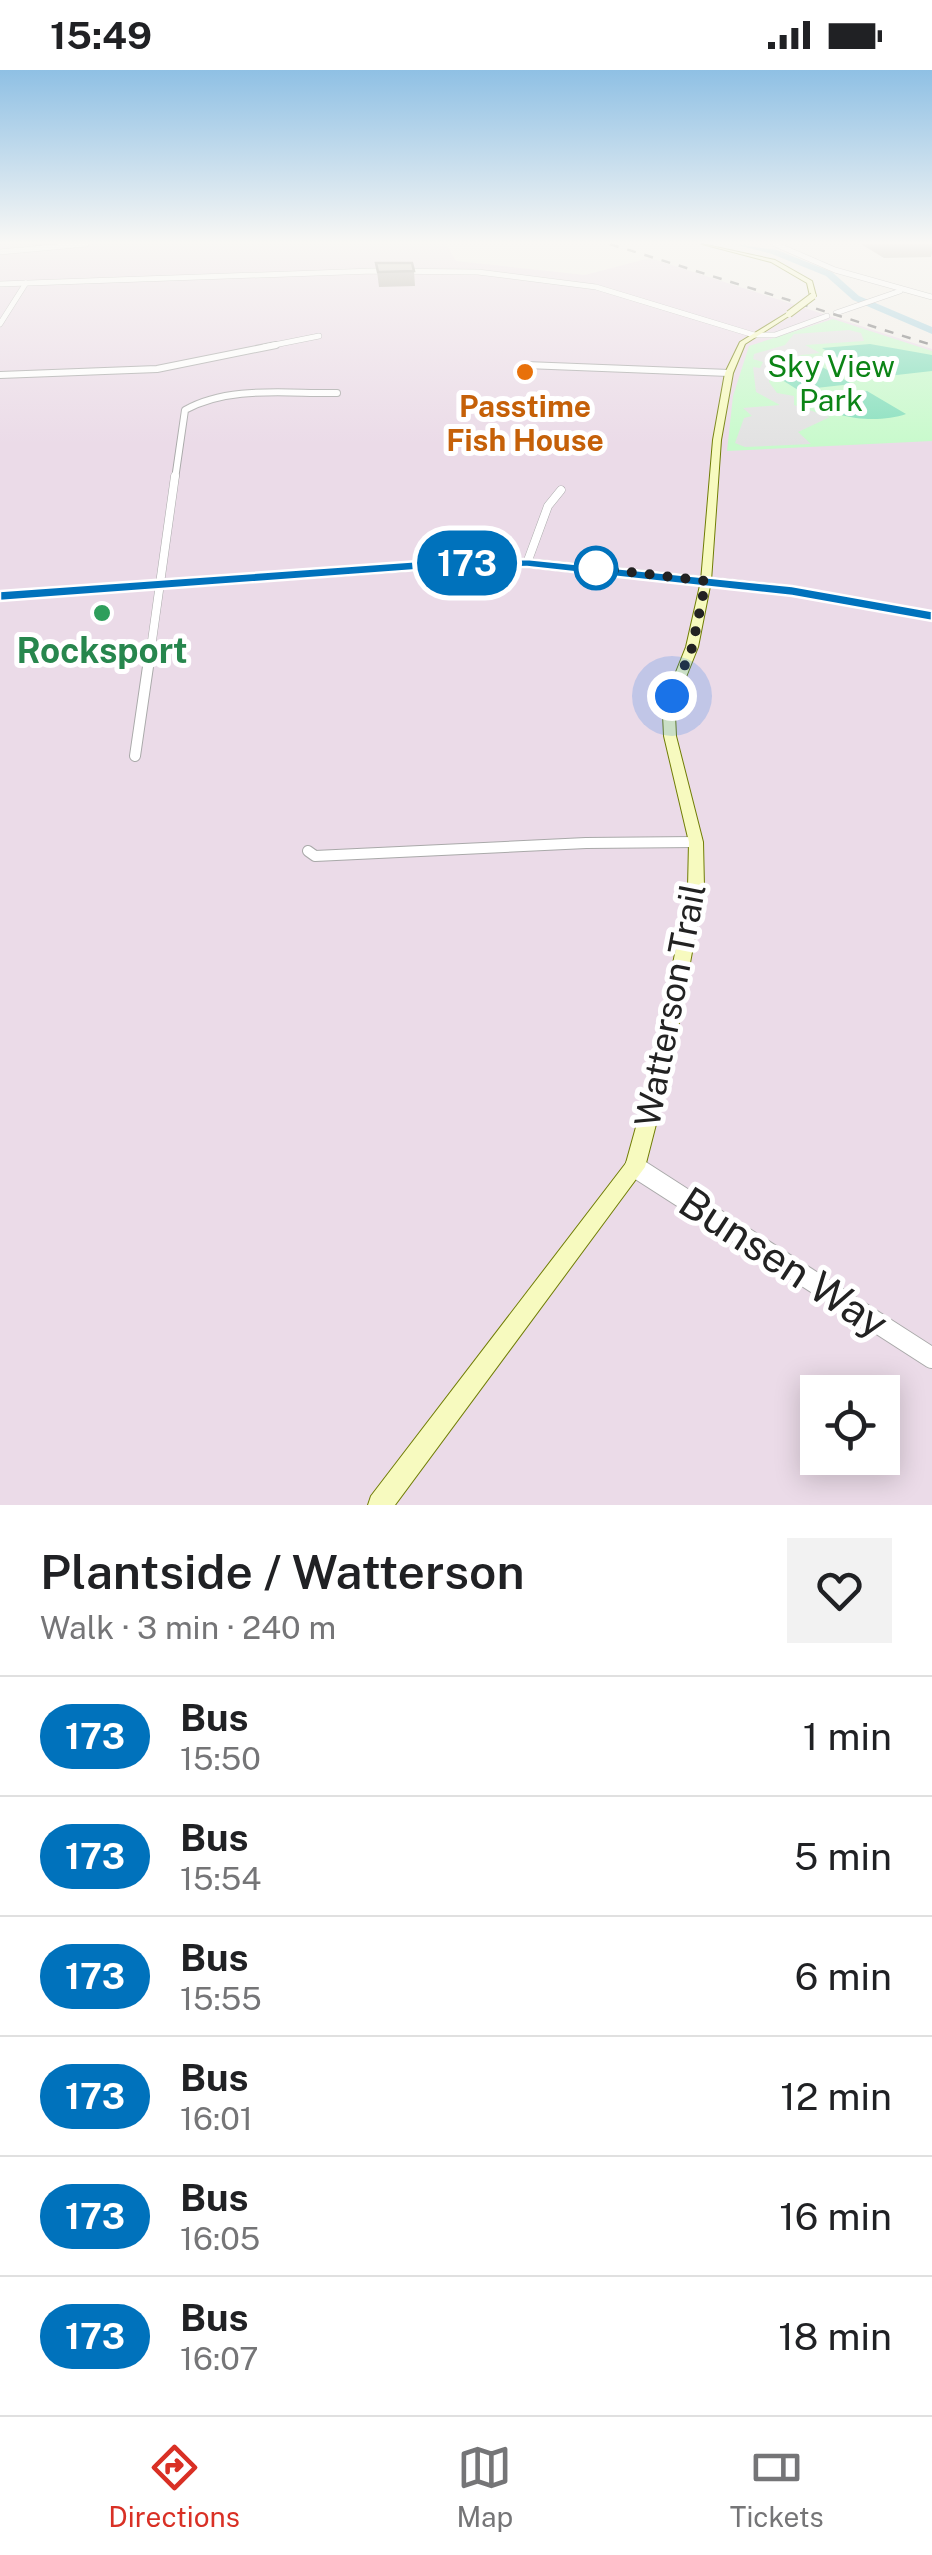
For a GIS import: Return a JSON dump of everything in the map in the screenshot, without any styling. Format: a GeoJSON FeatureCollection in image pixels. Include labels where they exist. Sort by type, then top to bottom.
{"type":"FeatureCollection","features":[{"type":"Feature","properties":{"kind":"main road","name":"Watterson Trail"},"geometry":{"type":"LineString","coordinates":[[380,1505],[635,1167],[662,1066],[696,887],[696,842],[668,715],[692,648],[706,581],[718,440],[729,373],[738,346],[793,311]]}},
{"type":"Feature","properties":{"kind":"street"},"geometry":{"type":"LineString","coordinates":[[678,311],[754,335],[775,335],[827,316]]}},
{"type":"Feature","properties":{"kind":"street"},"geometry":{"type":"LineString","coordinates":[[836,312],[840,311]]}},
{"type":"Feature","properties":{"kind":"street"},"geometry":{"type":"LineString","coordinates":[[0,375],[157,369],[320,336]]}},
{"type":"Feature","properties":{"kind":"street"},"geometry":{"type":"LineString","coordinates":[[526,366],[729,373]]}},
{"type":"Feature","properties":{"kind":"street"},"geometry":{"type":"LineString","coordinates":[[135,756],[187,407],[217,398],[338,393]]}},
{"type":"Feature","properties":{"kind":"street"},"geometry":{"type":"LineString","coordinates":[[527,563],[548,506],[561,490]]}},
{"type":"Feature","properties":{"kind":"street"},"geometry":{"type":"LineString","coordinates":[[0,596],[432,565],[527,563],[830,596],[932,616]]}},
{"type":"Feature","properties":{"kind":"street"},"geometry":{"type":"LineString","coordinates":[[308,851],[315,856],[586,843],[696,842]]}},
{"type":"Feature","properties":{"kind":"street","name":"Bunsen Way"},"geometry":{"type":"LineString","coordinates":[[635,1167],[932,1358]]}},
{"type":"Feature","properties":{"kind":"shaded area"},"geometry":{"type":"Polygon","coordinates":[[[0,311],[814,311],[932,349],[932,1505],[0,1505],[0,311]]]}},
{"type":"Feature","properties":{"kind":"shaded area"},"geometry":{"type":"Polygon","coordinates":[[[849,330],[861,333],[864,341],[805,345],[820,353],[801,355],[770,373],[769,382],[777,393],[794,396],[794,405],[830,417],[798,432],[811,444],[745,447],[735,443],[744,418],[752,416],[743,408],[780,405],[756,392],[753,367],[760,368],[763,362],[753,359],[754,354],[785,345],[794,334],[849,330]]]}},
{"type":"Feature","properties":{"kind":"green space","name":"Sky View Park"},"geometry":{"type":"Polygon","coordinates":[[[833,319],[932,351],[932,441],[727,451],[733,396],[749,346],[833,319]]]}},
{"type":"Feature","properties":{"kind":"green space"},"geometry":{"type":"Polygon","coordinates":[[[870,344],[932,355],[932,371],[870,378],[822,348],[870,344]]]}},
{"type":"Feature","properties":{"kind":"green space"},"geometry":{"type":"Polygon","coordinates":[[[817,364],[852,384],[798,390],[779,378],[787,367],[817,364]]]}},
{"type":"Feature","properties":{"kind":"green space"},"geometry":{"type":"Polygon","coordinates":[[[867,391],[906,414],[884,419],[858,418],[834,412],[814,400],[867,391]]]}},
{"type":"Feature","properties":{"kind":"waterway"},"geometry":{"type":"LineString","coordinates":[[886,311],[932,331]]}},
{"type":"Feature","properties":{"kind":"railway"},"geometry":{"type":"LineString","coordinates":[[823,311],[932,345]]}},
{"type":"Feature","properties":{"kind":"bus line","name":"173"},"geometry":{"type":"LineString","coordinates":[[0,596],[432,565],[527,563],[792,591],[932,616]]}},
{"type":"Feature","properties":{"kind":"place","name":"Passtime Fish House"},"geometry":{"type":"Point","coordinates":[525,372]}},
{"type":"Feature","properties":{"kind":"place","name":"Rocksport"},"geometry":{"type":"Point","coordinates":[102,613]}},
{"type":"Feature","properties":{"kind":"route"},"geometry":{"type":"LineString","coordinates":[[596,568],[706,581],[692,648],[672,696]]}}]}
